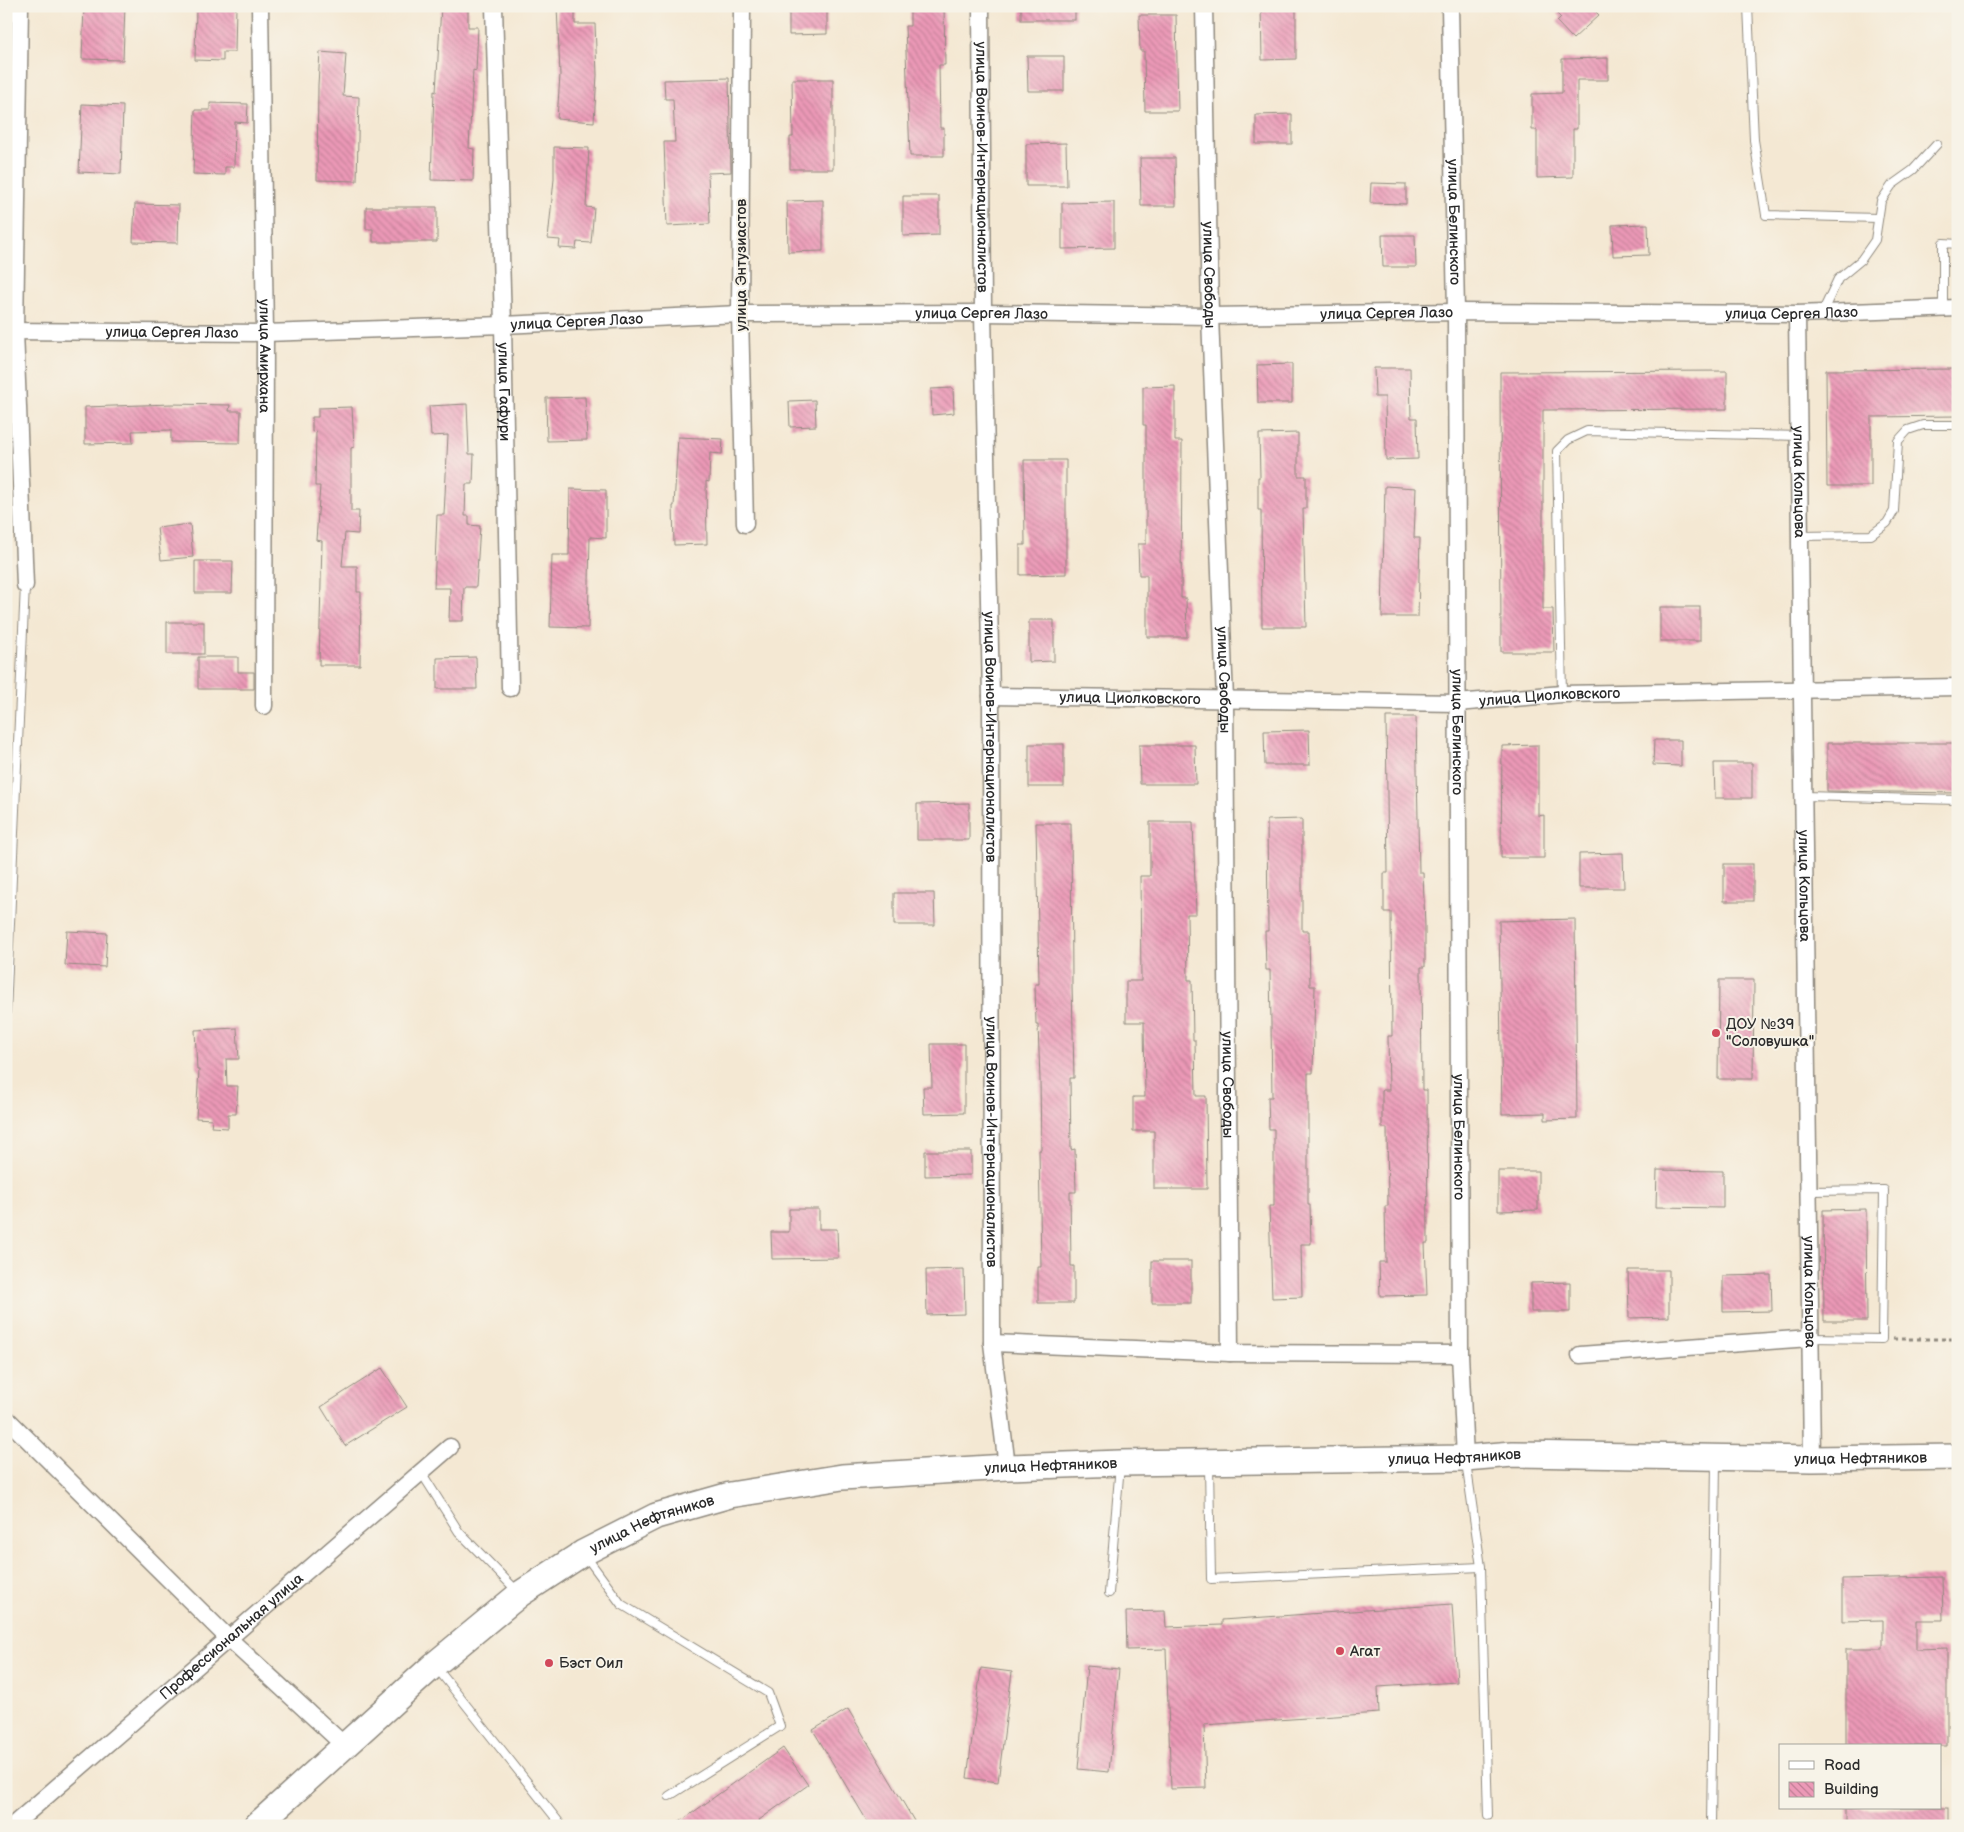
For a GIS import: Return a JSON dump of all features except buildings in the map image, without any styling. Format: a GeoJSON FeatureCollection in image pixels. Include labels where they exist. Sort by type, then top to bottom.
{"type":"FeatureCollection","features":[{"type":"Feature","properties":{"kind":"main road","name":"улица Нефтяников"},"geometry":{"type":"LineString","coordinates":[[256,1826],[434,1665],[520,1594],[583,1553],[656,1516],[730,1495],[842,1477],[1007,1467],[1465,1458],[1513,1454],[1812,1459],[1958,1458]]}},
{"type":"Feature","properties":{"kind":"street"},"geometry":{"type":"LineString","coordinates":[[20,6],[11,331],[26,585]]}},
{"type":"Feature","properties":{"kind":"street","name":"улица Амирхана"},"geometry":{"type":"LineString","coordinates":[[260,6],[265,333],[264,706]]}},
{"type":"Feature","properties":{"kind":"street","name":"улица Гафури"},"geometry":{"type":"LineString","coordinates":[[494,6],[503,325],[510,688]]}},
{"type":"Feature","properties":{"kind":"street","name":"улица Энтузиастов"},"geometry":{"type":"LineString","coordinates":[[742,6],[740,314],[745,524]]}},
{"type":"Feature","properties":{"kind":"street","name":"улица Воинов-Интернационалистов"},"geometry":{"type":"LineString","coordinates":[[981,6],[983,313],[991,696],[992,1343],[1007,1467]]}},
{"type":"Feature","properties":{"kind":"street","name":"улица Свободы"},"geometry":{"type":"LineString","coordinates":[[1204,6],[1210,316],[1225,700],[1230,1353]]}},
{"type":"Feature","properties":{"kind":"street","name":"улица Белинского"},"geometry":{"type":"LineString","coordinates":[[1450,6],[1456,312],[1460,1354],[1465,1458]]}},
{"type":"Feature","properties":{"kind":"street","name":"улица Сергея Лазо"},"geometry":{"type":"LineString","coordinates":[[11,331],[265,333],[503,325],[740,314],[983,313],[1210,316],[1456,312],[1797,314],[1950,308]]}},
{"type":"Feature","properties":{"kind":"street","name":"улица Кольцова"},"geometry":{"type":"LineString","coordinates":[[1797,314],[1812,1459]]}},
{"type":"Feature","properties":{"kind":"street","name":"улица Циолковского"},"geometry":{"type":"LineString","coordinates":[[991,696],[1457,703],[1562,694],[1958,687]]}},
{"type":"Feature","properties":{"kind":"street"},"geometry":{"type":"LineString","coordinates":[[1580,1355],[1810,1338]]}},
{"type":"Feature","properties":{"kind":"street"},"geometry":{"type":"LineString","coordinates":[[992,1343],[1230,1353],[1460,1354]]}},
{"type":"Feature","properties":{"kind":"street"},"geometry":{"type":"LineString","coordinates":[[6,1418],[229,1639],[344,1745]]}},
{"type":"Feature","properties":{"kind":"street","name":"Профессиональная улица"},"geometry":{"type":"LineString","coordinates":[[12,1826],[450,1447]]}},
{"type":"Feature","properties":{"kind":"lane"},"geometry":{"type":"LineString","coordinates":[[1748,6],[1754,140],[1766,215],[1878,218]]}},
{"type":"Feature","properties":{"kind":"lane"},"geometry":{"type":"LineString","coordinates":[[1822,313],[1838,279],[1861,260],[1875,240],[1880,201],[1892,185],[1913,170],[1937,144]]}},
{"type":"Feature","properties":{"kind":"lane"},"geometry":{"type":"LineString","coordinates":[[1950,308],[1943,243],[1958,244]]}},
{"type":"Feature","properties":{"kind":"lane"},"geometry":{"type":"LineString","coordinates":[[1800,536],[1871,535],[1887,523],[1894,511],[1898,441],[1908,430],[1923,426],[1958,425]]}},
{"type":"Feature","properties":{"kind":"lane"},"geometry":{"type":"LineString","coordinates":[[1562,694],[1557,451],[1568,440],[1587,431],[1799,436]]}},
{"type":"Feature","properties":{"kind":"lane"},"geometry":{"type":"LineString","coordinates":[[6,1013],[26,585]]}},
{"type":"Feature","properties":{"kind":"lane"},"geometry":{"type":"LineString","coordinates":[[1804,796],[1958,800]]}},
{"type":"Feature","properties":{"kind":"lane"},"geometry":{"type":"LineString","coordinates":[[1808,1191],[1884,1190],[1882,1339],[1810,1338]]}},
{"type":"Feature","properties":{"kind":"lane"},"geometry":{"type":"LineString","coordinates":[[1711,1826],[1716,1457]]}},
{"type":"Feature","properties":{"kind":"lane"},"geometry":{"type":"LineString","coordinates":[[1465,1458],[1481,1568],[1488,1816]]}},
{"type":"Feature","properties":{"kind":"lane"},"geometry":{"type":"LineString","coordinates":[[1209,1462],[1211,1579],[1481,1568]]}},
{"type":"Feature","properties":{"kind":"lane"},"geometry":{"type":"LineString","coordinates":[[1109,1593],[1120,1464]]}},
{"type":"Feature","properties":{"kind":"lane"},"geometry":{"type":"LineString","coordinates":[[421,1472],[459,1532],[520,1594]]}},
{"type":"Feature","properties":{"kind":"lane"},"geometry":{"type":"LineString","coordinates":[[583,1553],[621,1604],[768,1693],[780,1726],[669,1796]]}},
{"type":"Feature","properties":{"kind":"lane"},"geometry":{"type":"LineString","coordinates":[[434,1665],[562,1826]]}},
{"type":"Feature","properties":{"kind":"path"},"geometry":{"type":"LineString","coordinates":[[1882,1339],[1958,1339]]}},
{"type":"Feature","properties":{"kind":"place","name":"ДОУ №39 \"Соловушка\""},"geometry":{"type":"Point","coordinates":[1716,1033]}},
{"type":"Feature","properties":{"kind":"place","name":"Агат"},"geometry":{"type":"Point","coordinates":[1340,1651]}},
{"type":"Feature","properties":{"kind":"place","name":"Бэст Оил"},"geometry":{"type":"Point","coordinates":[549,1663]}}]}
